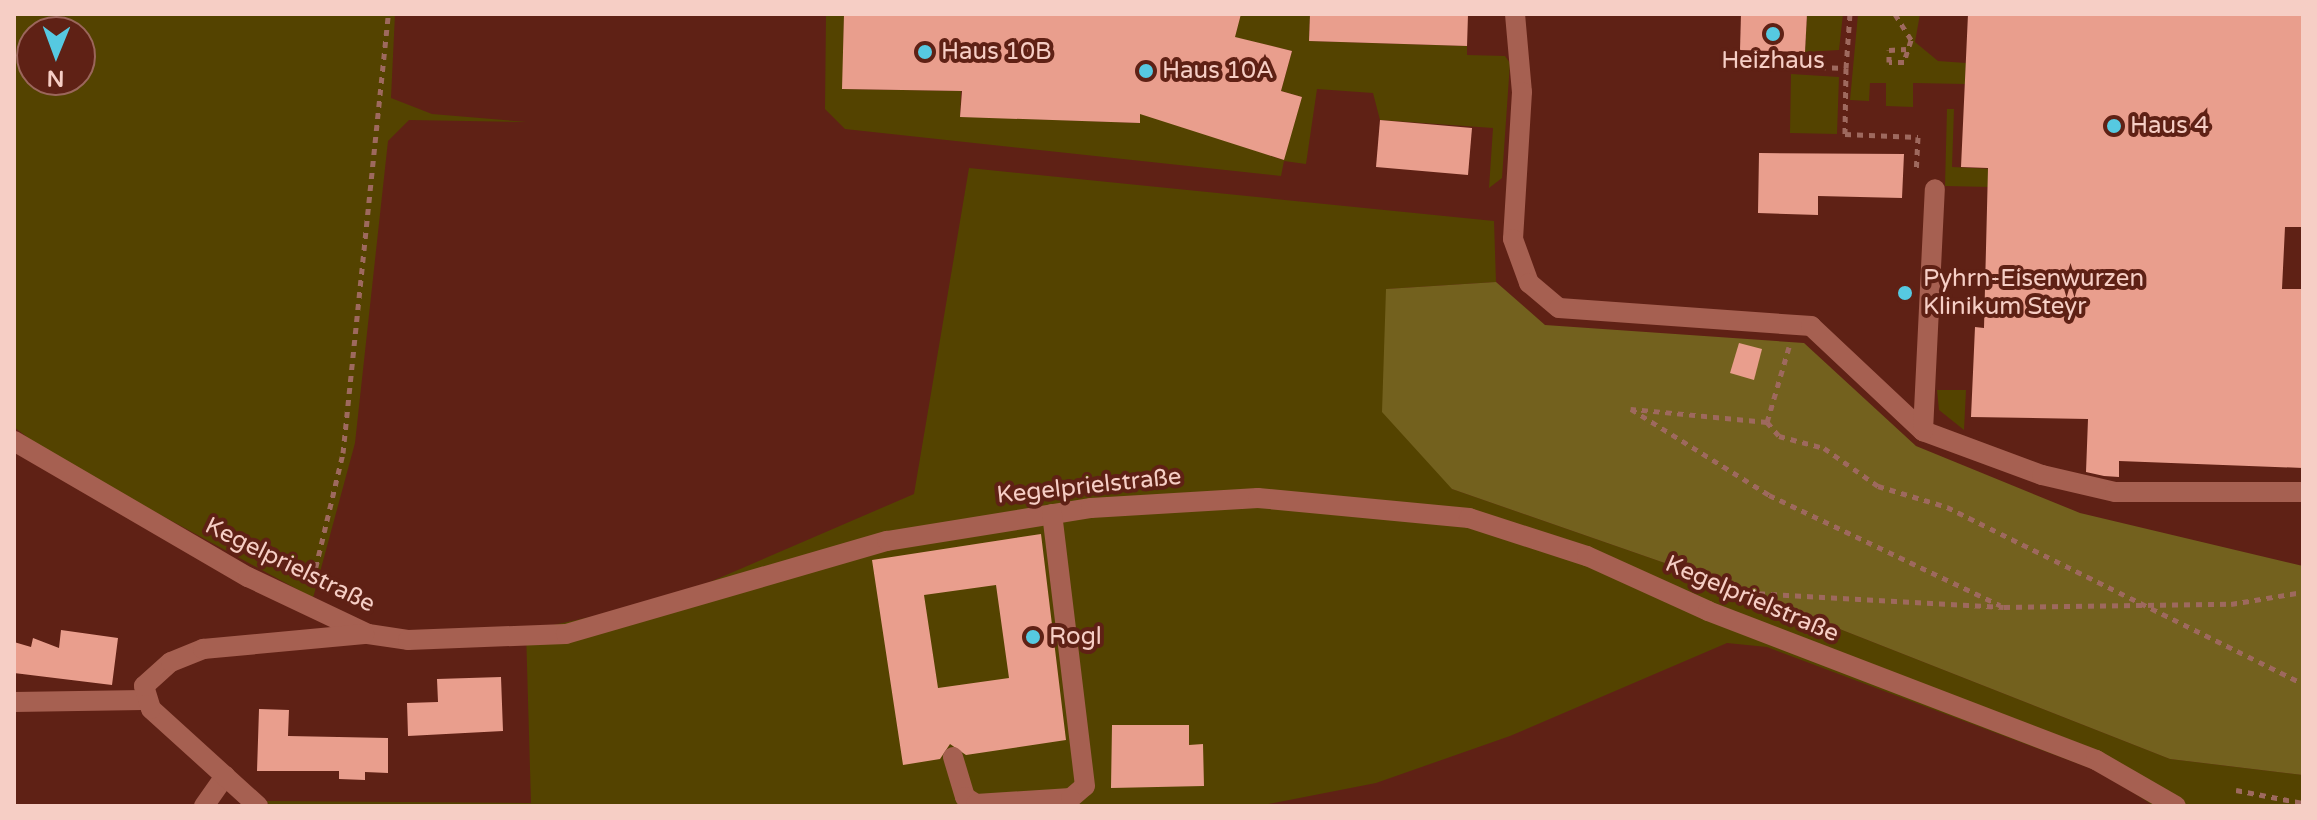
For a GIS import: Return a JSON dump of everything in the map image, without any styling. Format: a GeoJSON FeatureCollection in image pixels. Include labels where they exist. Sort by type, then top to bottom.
{"type":"FeatureCollection","features":[{"type":"Feature","properties":{"kind":"street"},"geometry":{"type":"LineString","coordinates":[[1515,14],[1522,92],[1513,239],[1529,283],[1559,308],[1793,321],[1829,338],[1923,431],[2042,475],[2115,492],[2303,492]]}},
{"type":"Feature","properties":{"kind":"street"},"geometry":{"type":"LineString","coordinates":[[1923,431],[1935,189]]}},
{"type":"Feature","properties":{"kind":"street","name":"Kegelprielstraße"},"geometry":{"type":"LineString","coordinates":[[14,441],[51,468],[306,605],[368,634],[457,640],[566,634],[887,541],[1052,514],[1258,498],[1469,518],[1587,556],[1708,611],[2096,760],[2176,806]]}},
{"type":"Feature","properties":{"kind":"street"},"geometry":{"type":"LineString","coordinates":[[953,757],[965,797],[976,804],[1071,798],[1085,786],[1052,514]]}},
{"type":"Feature","properties":{"kind":"street"},"geometry":{"type":"LineString","coordinates":[[143,700],[152,677],[203,649],[368,634]]}},
{"type":"Feature","properties":{"kind":"street"},"geometry":{"type":"LineString","coordinates":[[14,702],[143,700],[258,806]]}},
{"type":"Feature","properties":{"kind":"street"},"geometry":{"type":"LineString","coordinates":[[204,806],[225,776]]}},
{"type":"Feature","properties":{"kind":"path"},"geometry":{"type":"LineString","coordinates":[[306,605],[343,453],[388,14]]}},
{"type":"Feature","properties":{"kind":"path"},"geometry":{"type":"LineString","coordinates":[[1850,14],[1845,134],[1918,137],[1916,181]]}},
{"type":"Feature","properties":{"kind":"path"},"geometry":{"type":"LineString","coordinates":[[1895,14],[1911,33],[1906,49]]}},
{"type":"Feature","properties":{"kind":"path"},"geometry":{"type":"LineString","coordinates":[[1736,64],[1846,68]]}},
{"type":"Feature","properties":{"kind":"path"},"geometry":{"type":"LineString","coordinates":[[1767,422],[1793,321]]}},
{"type":"Feature","properties":{"kind":"path"},"geometry":{"type":"LineString","coordinates":[[2004,607],[1769,495],[1631,409],[1767,422],[1779,436],[1824,448],[1878,486],[1947,507],[2127,601],[2303,684]]}},
{"type":"Feature","properties":{"kind":"path"},"geometry":{"type":"LineString","coordinates":[[1708,611],[1715,591],[2004,607],[2127,601],[2231,604],[2303,592]]}},
{"type":"Feature","properties":{"kind":"path"},"geometry":{"type":"LineString","coordinates":[[2236,790],[2303,803]]}},
{"type":"Feature","properties":{"kind":"shaded area"},"geometry":{"type":"Polygon","coordinates":[[[14,14],[395,14],[391,98],[432,114],[527,122],[409,120],[388,141],[355,443],[313,598],[49,454],[14,427],[14,14]]]}},
{"type":"Feature","properties":{"kind":"shaded area"},"geometry":{"type":"Polygon","coordinates":[[[826,14],[844,14],[843,89],[961,91],[960,116],[1140,123],[1140,110],[1283,160],[1302,97],[1281,91],[1292,51],[1216,33],[1241,14],[1310,14],[1309,41],[1467,46],[1467,55],[1505,56],[1510,63],[1502,178],[1489,188],[1493,128],[1380,120],[1373,93],[1317,89],[1306,164],[1284,161],[1281,176],[845,129],[825,109],[826,14]]]}},
{"type":"Feature","properties":{"kind":"shaded area"},"geometry":{"type":"Polygon","coordinates":[[[1807,14],[1843,14],[1839,50],[1805,52],[1807,14]]]}},
{"type":"Feature","properties":{"kind":"shaded area"},"geometry":{"type":"Polygon","coordinates":[[[1858,14],[1920,14],[1915,42],[1938,61],[1966,63],[1965,84],[1913,83],[1913,107],[1886,106],[1886,83],[1870,83],[1869,101],[1850,100],[1858,14]]]}},
{"type":"Feature","properties":{"kind":"shaded area"},"geometry":{"type":"Polygon","coordinates":[[[1791,74],[1839,77],[1837,134],[1790,133],[1791,74]]]}},
{"type":"Feature","properties":{"kind":"shaded area"},"geometry":{"type":"Polygon","coordinates":[[[1947,109],[1954,109],[1952,167],[1992,169],[1990,187],[1945,186],[1947,109]]]}},
{"type":"Feature","properties":{"kind":"shaded area"},"geometry":{"type":"Polygon","coordinates":[[[969,168],[1494,221],[1496,282],[1387,289],[1452,489],[1728,585],[2170,759],[2303,775],[2303,806],[2154,806],[2103,773],[1767,647],[1727,643],[1510,736],[1376,783],[1258,806],[270,806],[266,801],[531,803],[526,631],[668,600],[914,494],[969,168]]]}},
{"type":"Feature","properties":{"kind":"shaded area"},"geometry":{"type":"Polygon","coordinates":[[[1496,282],[1545,325],[1804,343],[1916,446],[2080,513],[2303,566],[2303,775],[2170,759],[1728,585],[1452,489],[1382,412],[1386,289],[1496,282]]]}},
{"type":"Feature","properties":{"kind":"shaded area"},"geometry":{"type":"Polygon","coordinates":[[[1937,390],[1966,390],[1964,430],[1939,410],[1937,390]]]}},
{"type":"Feature","properties":{"kind":"building","name":"Haus 10A"},"geometry":{"type":"Polygon","coordinates":[[[844,14],[1241,14],[1235,37],[1292,51],[1281,91],[1302,97],[1284,160],[1140,114],[1140,123],[960,117],[962,91],[842,89],[844,14]]]}},
{"type":"Feature","properties":{"kind":"building"},"geometry":{"type":"Polygon","coordinates":[[[1310,14],[1468,14],[1467,46],[1309,41],[1310,14]]]}},
{"type":"Feature","properties":{"kind":"building","name":"Heizhaus"},"geometry":{"type":"Polygon","coordinates":[[[1741,14],[1807,14],[1805,52],[1740,50],[1741,14]]]}},
{"type":"Feature","properties":{"kind":"building"},"geometry":{"type":"Polygon","coordinates":[[[1968,14],[2303,14],[2303,227],[2285,227],[2282,289],[2301,289],[2303,468],[2119,461],[2119,477],[2104,476],[2086,472],[2088,419],[1971,417],[1975,327],[1984,328],[1988,168],[1961,167],[1968,14]]]}},
{"type":"Feature","properties":{"kind":"building"},"geometry":{"type":"Polygon","coordinates":[[[1380,120],[1472,128],[1468,175],[1376,167],[1380,120]]]}},
{"type":"Feature","properties":{"kind":"building"},"geometry":{"type":"Polygon","coordinates":[[[1759,153],[1904,154],[1902,198],[1818,196],[1818,215],[1758,213],[1759,153]]]}},
{"type":"Feature","properties":{"kind":"building"},"geometry":{"type":"Polygon","coordinates":[[[1739,343],[1762,349],[1754,380],[1730,373],[1739,343]]]}},
{"type":"Feature","properties":{"kind":"building","name":"Rogl"},"geometry":{"type":"Polygon","coordinates":[[[1041,534],[1066,740],[966,755],[950,744],[940,759],[903,765],[872,560],[1041,534]],[[996,585],[924,595],[938,688],[1009,678],[996,585]]]}},
{"type":"Feature","properties":{"kind":"building"},"geometry":{"type":"Polygon","coordinates":[[[61,630],[118,638],[112,685],[14,673],[14,642],[31,647],[33,638],[59,648],[61,630]]]}},
{"type":"Feature","properties":{"kind":"building"},"geometry":{"type":"Polygon","coordinates":[[[501,677],[503,731],[408,736],[407,703],[438,702],[437,679],[501,677]]]}},
{"type":"Feature","properties":{"kind":"building"},"geometry":{"type":"Polygon","coordinates":[[[259,709],[289,710],[288,736],[388,738],[388,773],[365,772],[365,780],[339,779],[339,771],[257,771],[259,709]]]}},
{"type":"Feature","properties":{"kind":"building"},"geometry":{"type":"Polygon","coordinates":[[[1112,725],[1189,725],[1189,745],[1203,744],[1204,786],[1111,788],[1112,725]]]}},
{"type":"Feature","properties":{"kind":"place","name":"Heizhaus"},"geometry":{"type":"Point","coordinates":[1773,34]}},
{"type":"Feature","properties":{"kind":"place","name":"Haus 10B"},"geometry":{"type":"Point","coordinates":[925,52]}},
{"type":"Feature","properties":{"kind":"place","name":"Haus 10A"},"geometry":{"type":"Point","coordinates":[1146,71]}},
{"type":"Feature","properties":{"kind":"place","name":"Haus 4"},"geometry":{"type":"Point","coordinates":[2114,126]}},
{"type":"Feature","properties":{"kind":"place","name":"Pyhrn-Eisenwurzen Klinikum Steyr"},"geometry":{"type":"Point","coordinates":[1905,293]}},
{"type":"Feature","properties":{"kind":"place","name":"Rogl"},"geometry":{"type":"Point","coordinates":[1033,637]}}]}
